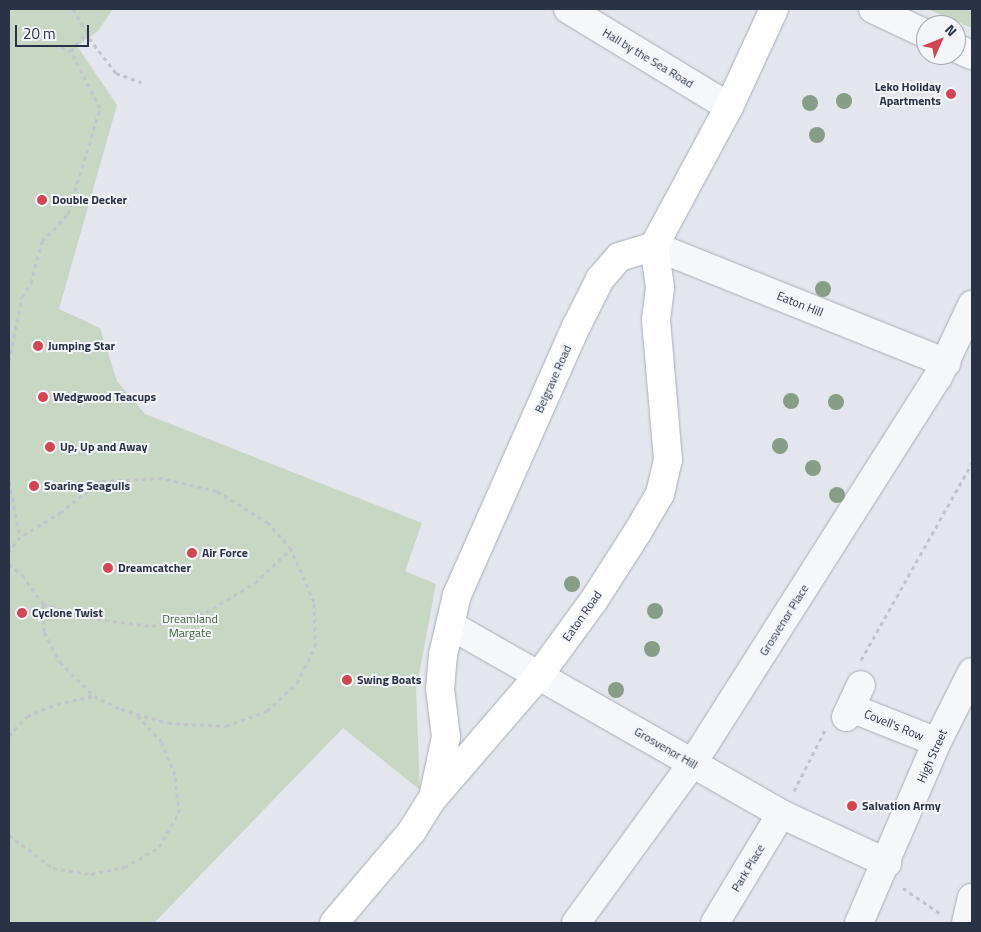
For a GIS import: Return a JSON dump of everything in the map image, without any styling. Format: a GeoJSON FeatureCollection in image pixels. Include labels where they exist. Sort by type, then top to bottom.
{"type":"FeatureCollection","features":[{"type":"Feature","properties":{"kind":"main road"},"geometry":{"type":"LineString","coordinates":[[654,246],[729,107],[774,9]]}},
{"type":"Feature","properties":{"kind":"main road","name":"Belgrave Road"},"geometry":{"type":"LineString","coordinates":[[433,798],[446,736],[440,689],[443,656],[457,595],[576,327],[600,279],[619,257],[654,246]]}},
{"type":"Feature","properties":{"kind":"main road","name":"Eaton Road"},"geometry":{"type":"LineString","coordinates":[[334,923],[412,830],[433,798],[540,674],[594,600],[660,494],[668,460],[656,320],[660,288],[654,246]]}},
{"type":"Feature","properties":{"kind":"street","name":"Hall by the Sea Road"},"geometry":{"type":"LineString","coordinates":[[568,9],[729,107]]}},
{"type":"Feature","properties":{"kind":"street"},"geometry":{"type":"LineString","coordinates":[[873,9],[916,29]]}},
{"type":"Feature","properties":{"kind":"street","name":"Eaton Hill"},"geometry":{"type":"LineString","coordinates":[[654,246],[947,362]]}},
{"type":"Feature","properties":{"kind":"street","name":"Grosvenor Place"},"geometry":{"type":"LineString","coordinates":[[576,923],[692,764],[947,362],[972,305]]}},
{"type":"Feature","properties":{"kind":"street","name":"Grosvenor Hill"},"geometry":{"type":"LineString","coordinates":[[450,625],[540,674],[781,814],[884,868]]}},
{"type":"Feature","properties":{"kind":"street","name":"High Street"},"geometry":{"type":"LineString","coordinates":[[859,923],[937,742],[972,672]]}},
{"type":"Feature","properties":{"kind":"street","name":"Covell's Row"},"geometry":{"type":"LineString","coordinates":[[849,699],[937,742]]}},
{"type":"Feature","properties":{"kind":"street","name":"Park Place"},"geometry":{"type":"LineString","coordinates":[[715,923],[781,814]]}},
{"type":"Feature","properties":{"kind":"street"},"geometry":{"type":"LineString","coordinates":[[956,920],[972,898]]}},
{"type":"Feature","properties":{"kind":"path"},"geometry":{"type":"LineString","coordinates":[[73,9],[88,32],[89,38],[116,73],[141,82]]}},
{"type":"Feature","properties":{"kind":"path"},"geometry":{"type":"LineString","coordinates":[[71,51],[88,32]]}},
{"type":"Feature","properties":{"kind":"path"},"geometry":{"type":"LineString","coordinates":[[9,361],[22,297],[31,283],[42,241],[68,214],[100,108],[71,51],[61,47]]}},
{"type":"Feature","properties":{"kind":"path"},"geometry":{"type":"LineString","coordinates":[[781,814],[849,699],[972,463]]}},
{"type":"Feature","properties":{"kind":"path"},"geometry":{"type":"LineString","coordinates":[[9,551],[20,537],[61,512],[101,481],[162,478],[217,491],[268,523],[291,549],[314,602],[315,647],[297,683],[268,711],[226,726],[168,723],[134,713],[94,696],[60,662],[44,632],[43,604],[22,575],[9,564]]}},
{"type":"Feature","properties":{"kind":"path"},"geometry":{"type":"LineString","coordinates":[[9,482],[20,537]]}},
{"type":"Feature","properties":{"kind":"path"},"geometry":{"type":"LineString","coordinates":[[43,604],[96,619],[152,626],[206,612],[255,583],[291,549]]}},
{"type":"Feature","properties":{"kind":"path"},"geometry":{"type":"LineString","coordinates":[[9,736],[27,716],[57,704],[94,696]]}},
{"type":"Feature","properties":{"kind":"path"},"geometry":{"type":"LineString","coordinates":[[9,834],[53,868],[91,874],[125,867],[159,848],[179,813],[175,775],[162,742],[134,713]]}},
{"type":"Feature","properties":{"kind":"path"},"geometry":{"type":"LineString","coordinates":[[884,868],[956,920]]}},
{"type":"Feature","properties":{"kind":"green space","name":"Dreamland Margate"},"geometry":{"type":"Polygon","coordinates":[[[9,9],[113,9],[98,31],[77,46],[117,105],[59,309],[100,328],[117,381],[145,414],[422,523],[405,571],[436,584],[416,690],[420,790],[343,728],[154,923],[9,923],[9,9]]]}},
{"type":"Feature","properties":{"kind":"green space"},"geometry":{"type":"Polygon","coordinates":[[[928,9],[972,9],[972,28],[966,25],[966,15],[942,15],[928,9]]]}},
{"type":"Feature","properties":{"kind":"place","name":"Leko Holiday Apartments"},"geometry":{"type":"Point","coordinates":[951,94]}},
{"type":"Feature","properties":{"kind":"place","name":"Double Decker"},"geometry":{"type":"Point","coordinates":[42,200]}},
{"type":"Feature","properties":{"kind":"place","name":"Jumping Star"},"geometry":{"type":"Point","coordinates":[38,346]}},
{"type":"Feature","properties":{"kind":"place","name":"Wedgwood Teacups"},"geometry":{"type":"Point","coordinates":[43,397]}},
{"type":"Feature","properties":{"kind":"place","name":"Up, Up and Away"},"geometry":{"type":"Point","coordinates":[50,447]}},
{"type":"Feature","properties":{"kind":"place","name":"Soaring Seagulls"},"geometry":{"type":"Point","coordinates":[34,486]}},
{"type":"Feature","properties":{"kind":"place","name":"Air Force"},"geometry":{"type":"Point","coordinates":[192,553]}},
{"type":"Feature","properties":{"kind":"place","name":"Dreamcatcher"},"geometry":{"type":"Point","coordinates":[108,568]}},
{"type":"Feature","properties":{"kind":"place","name":"Cyclone Twist"},"geometry":{"type":"Point","coordinates":[22,613]}},
{"type":"Feature","properties":{"kind":"place","name":"Swing Boats"},"geometry":{"type":"Point","coordinates":[347,680]}},
{"type":"Feature","properties":{"kind":"place","name":"Salvation Army"},"geometry":{"type":"Point","coordinates":[852,806]}}]}
